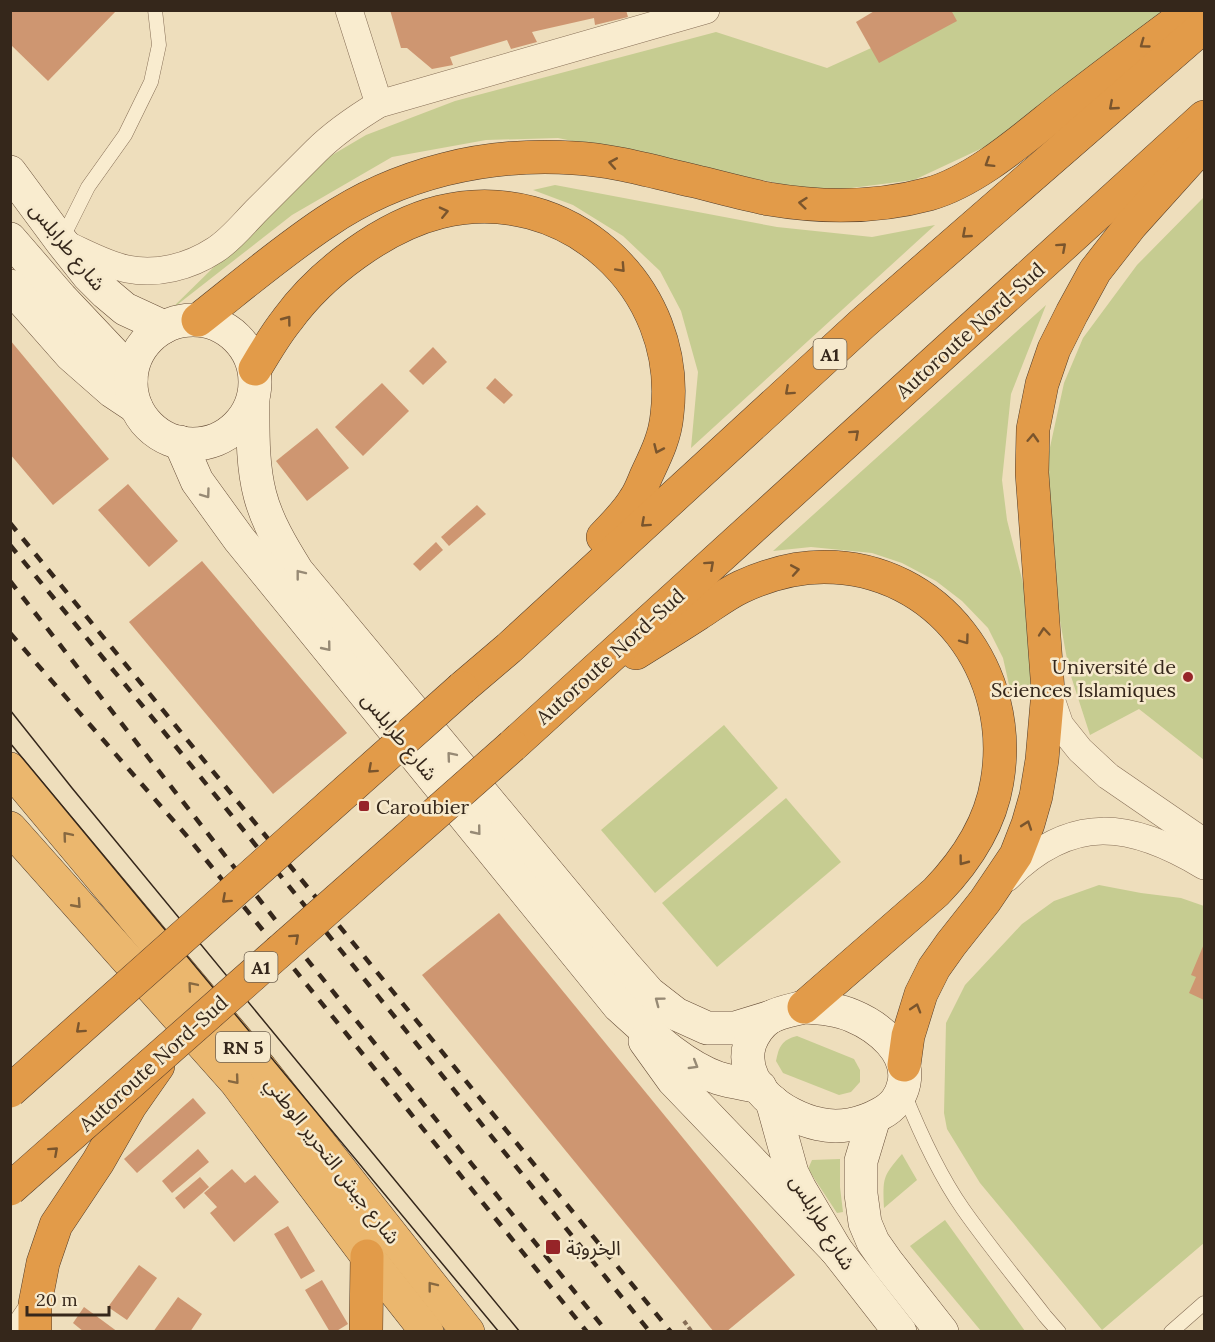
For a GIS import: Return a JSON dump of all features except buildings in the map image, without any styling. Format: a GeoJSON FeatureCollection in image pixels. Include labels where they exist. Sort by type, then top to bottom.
{"type":"FeatureCollection","features":[{"type":"Feature","properties":{"kind":"highway"},"geometry":{"type":"LineString","coordinates":[[198,320],[327,221],[359,202],[410,180],[464,164],[538,156],[576,158],[613,163],[770,199],[806,204],[869,204],[899,201],[933,192],[965,178],[1001,156],[1192,10]]}},
{"type":"Feature","properties":{"kind":"highway","name":"A1"},"geometry":{"type":"LineString","coordinates":[[10,1091],[509,648],[864,323],[1204,26]]}},
{"type":"Feature","properties":{"kind":"highway","name":"Autoroute Nord-Sud"},"geometry":{"type":"LineString","coordinates":[[10,1189],[512,746],[1204,117]]}},
{"type":"Feature","properties":{"kind":"highway"},"geometry":{"type":"LineString","coordinates":[[904,1077],[908,1036],[921,994],[934,968],[985,901],[1016,855],[1036,796],[1042,760],[1048,691],[1032,473],[1033,429],[1042,384],[1054,349],[1095,272],[1131,225],[1204,144]]}},
{"type":"Feature","properties":{"kind":"highway"},"geometry":{"type":"LineString","coordinates":[[254,385],[287,319],[335,269],[392,231],[440,212],[465,207],[491,207],[516,209],[542,216],[565,225],[587,238],[626,272],[641,293],[662,339],[669,390],[662,440],[635,500],[509,648]]}},
{"type":"Feature","properties":{"kind":"highway"},"geometry":{"type":"LineString","coordinates":[[561,700],[740,588],[772,575],[798,569],[824,567],[851,569],[876,575],[901,585],[924,598],[945,615],[963,636],[978,658],[988,683],[996,709],[999,734],[1000,758],[997,783],[991,807],[981,831],[969,853],[936,892],[804,1007]]}},
{"type":"Feature","properties":{"kind":"highway","name":"شارع جيش التحرير الوطني"},"geometry":{"type":"LineString","coordinates":[[10,769],[261,1069],[468,1332]]}},
{"type":"Feature","properties":{"kind":"highway","name":"شارع جيش التحرير الوطني"},"geometry":{"type":"LineString","coordinates":[[10,828],[236,1082],[427,1332]]}},
{"type":"Feature","properties":{"kind":"highway"},"geometry":{"type":"LineString","coordinates":[[35,1318],[43,1263],[56,1225],[98,1162],[130,1106],[177,1042]]}},
{"type":"Feature","properties":{"kind":"highway"},"geometry":{"type":"LineString","coordinates":[[366,1332],[367,1256]]}},
{"type":"Feature","properties":{"kind":"main road","name":"شارع طرابلس"},"geometry":{"type":"LineString","coordinates":[[10,172],[88,275],[112,299],[158,331]]}},
{"type":"Feature","properties":{"kind":"main road"},"geometry":{"type":"LineString","coordinates":[[10,239],[61,298],[112,353],[150,425],[159,433],[180,442],[200,443],[219,439],[230,432],[248,413],[254,385],[250,356],[235,335],[224,328],[212,322],[198,320],[181,321],[158,331],[137,332],[108,322],[61,298]]}},
{"type":"Feature","properties":{"kind":"main road"},"geometry":{"type":"LineString","coordinates":[[10,286],[71,355],[112,391],[134,393]]}},
{"type":"Feature","properties":{"kind":"main road"},"geometry":{"type":"LineString","coordinates":[[134,393],[133,368],[137,356],[158,331]]}},
{"type":"Feature","properties":{"kind":"main road","name":"شارع طرابلس"},"geometry":{"type":"LineString","coordinates":[[254,385],[255,466],[260,495],[273,530],[297,571],[649,993],[676,1014],[707,1028],[735,1028],[771,1017]]}},
{"type":"Feature","properties":{"kind":"main road","name":"شارع طرابلس"},"geometry":{"type":"LineString","coordinates":[[180,442],[197,481],[239,538],[619,1006],[657,1041],[695,1066],[718,1078],[766,1094],[792,1173],[808,1205],[836,1250],[900,1332]]}},
{"type":"Feature","properties":{"kind":"main road"},"geometry":{"type":"LineString","coordinates":[[619,1006],[673,1080],[836,1250]]}},
{"type":"Feature","properties":{"kind":"main road"},"geometry":{"type":"LineString","coordinates":[[804,1007],[852,1015],[881,1032],[892,1044],[900,1054],[904,1077],[898,1100],[890,1109],[856,1124],[820,1125],[786,1112],[766,1094],[752,1076],[748,1063],[748,1049],[752,1037],[760,1025],[771,1017],[804,1007]]}},
{"type":"Feature","properties":{"kind":"main road","name":"شارع طرابلس"},"geometry":{"type":"LineString","coordinates":[[874,1118],[861,1161],[861,1194],[865,1223],[873,1242],[882,1255],[942,1332]]}},
{"type":"Feature","properties":{"kind":"street"},"geometry":{"type":"LineString","coordinates":[[349,10],[379,104]]}},
{"type":"Feature","properties":{"kind":"street"},"geometry":{"type":"LineString","coordinates":[[61,241],[105,262],[127,269],[151,271],[174,268],[196,261],[216,249],[234,234],[337,132],[379,104],[706,10]]}},
{"type":"Feature","properties":{"kind":"street"},"geometry":{"type":"LineString","coordinates":[[1048,691],[1060,726],[1080,750],[1108,776],[1204,842]]}},
{"type":"Feature","properties":{"kind":"street"},"geometry":{"type":"LineString","coordinates":[[985,901],[1036,852],[1081,833],[1107,830],[1134,834],[1161,844],[1204,866]]}},
{"type":"Feature","properties":{"kind":"street"},"geometry":{"type":"LineString","coordinates":[[16,1332],[35,1318]]}},
{"type":"Feature","properties":{"kind":"lane"},"geometry":{"type":"LineString","coordinates":[[61,241],[88,187],[125,135],[151,82],[159,45],[155,10]]}},
{"type":"Feature","properties":{"kind":"lane"},"geometry":{"type":"LineString","coordinates":[[904,1077],[918,1128],[941,1173],[963,1208],[1059,1332]]}},
{"type":"Feature","properties":{"kind":"lane"},"geometry":{"type":"LineString","coordinates":[[1171,1332],[1204,1303]]}},
{"type":"Feature","properties":{"kind":"path"},"geometry":{"type":"LineString","coordinates":[[684,1321],[692,1332]]}},
{"type":"Feature","properties":{"kind":"green space"},"geometry":{"type":"Polygon","coordinates":[[[953,11],[1168,11],[991,144],[914,180],[820,192],[558,138],[486,140],[392,157],[292,215],[168,312],[322,161],[366,135],[455,101],[716,32],[827,68],[953,11]]]}},
{"type":"Feature","properties":{"kind":"green space"},"geometry":{"type":"Polygon","coordinates":[[[555,185],[777,227],[872,237],[935,225],[691,448],[698,372],[681,311],[660,271],[623,236],[573,205],[533,190],[555,185]]]}},
{"type":"Feature","properties":{"kind":"green space"},"geometry":{"type":"Polygon","coordinates":[[[1204,197],[1204,760],[1139,709],[1090,735],[1069,670],[1056,599],[1047,461],[1064,383],[1083,338],[1137,265],[1204,197]]]}},
{"type":"Feature","properties":{"kind":"green space"},"geometry":{"type":"Polygon","coordinates":[[[1046,305],[1011,394],[1002,480],[1007,520],[1026,595],[1032,695],[1012,698],[1003,658],[988,628],[962,601],[936,581],[902,563],[872,553],[811,547],[773,551],[1046,305]]]}},
{"type":"Feature","properties":{"kind":"green space"},"geometry":{"type":"Polygon","coordinates":[[[724,725],[778,788],[655,893],[601,830],[724,725]]]}},
{"type":"Feature","properties":{"kind":"green space"},"geometry":{"type":"Polygon","coordinates":[[[786,798],[841,862],[717,967],[662,903],[786,798]]]}},
{"type":"Feature","properties":{"kind":"green space"},"geometry":{"type":"Polygon","coordinates":[[[1099,885],[1181,898],[1204,906],[1204,1243],[1102,1330],[980,1183],[947,1129],[944,1113],[946,1023],[965,985],[1022,924],[1054,901],[1099,885]]]}},
{"type":"Feature","properties":{"kind":"green space"},"geometry":{"type":"Polygon","coordinates":[[[797,1036],[854,1059],[860,1070],[860,1082],[851,1092],[839,1095],[783,1073],[776,1061],[778,1051],[788,1039],[797,1036]]]}},
{"type":"Feature","properties":{"kind":"green space"},"geometry":{"type":"Polygon","coordinates":[[[902,1154],[917,1180],[884,1208],[885,1178],[902,1154]]]}},
{"type":"Feature","properties":{"kind":"green space"},"geometry":{"type":"Polygon","coordinates":[[[840,1159],[843,1212],[837,1213],[808,1169],[812,1160],[840,1159]]]}},
{"type":"Feature","properties":{"kind":"green space"},"geometry":{"type":"Polygon","coordinates":[[[945,1220],[1025,1331],[981,1331],[910,1246],[945,1220]]]}},
{"type":"Feature","properties":{"kind":"tram line"},"geometry":{"type":"LineString","coordinates":[[10,710],[520,1332]]}},
{"type":"Feature","properties":{"kind":"tram line"},"geometry":{"type":"LineString","coordinates":[[10,743],[499,1332]]}},
{"type":"Feature","properties":{"kind":"railway"},"geometry":{"type":"LineString","coordinates":[[10,523],[671,1332]]}},
{"type":"Feature","properties":{"kind":"railway"},"geometry":{"type":"LineString","coordinates":[[10,545],[650,1332]]}},
{"type":"Feature","properties":{"kind":"railway"},"geometry":{"type":"LineString","coordinates":[[10,581],[281,927],[607,1332]]}},
{"type":"Feature","properties":{"kind":"railway"},"geometry":{"type":"LineString","coordinates":[[10,633],[186,835],[587,1332]]}},
{"type":"Feature","properties":{"kind":"place","name":"Université de Sciences Islamiques"},"geometry":{"type":"Point","coordinates":[1188,677]}},
{"type":"Feature","properties":{"kind":"place","name":"Caroubier"},"geometry":{"type":"Point","coordinates":[364,806]}},
{"type":"Feature","properties":{"kind":"place","name":"الخروبة"},"geometry":{"type":"Point","coordinates":[553,1247]}}]}
